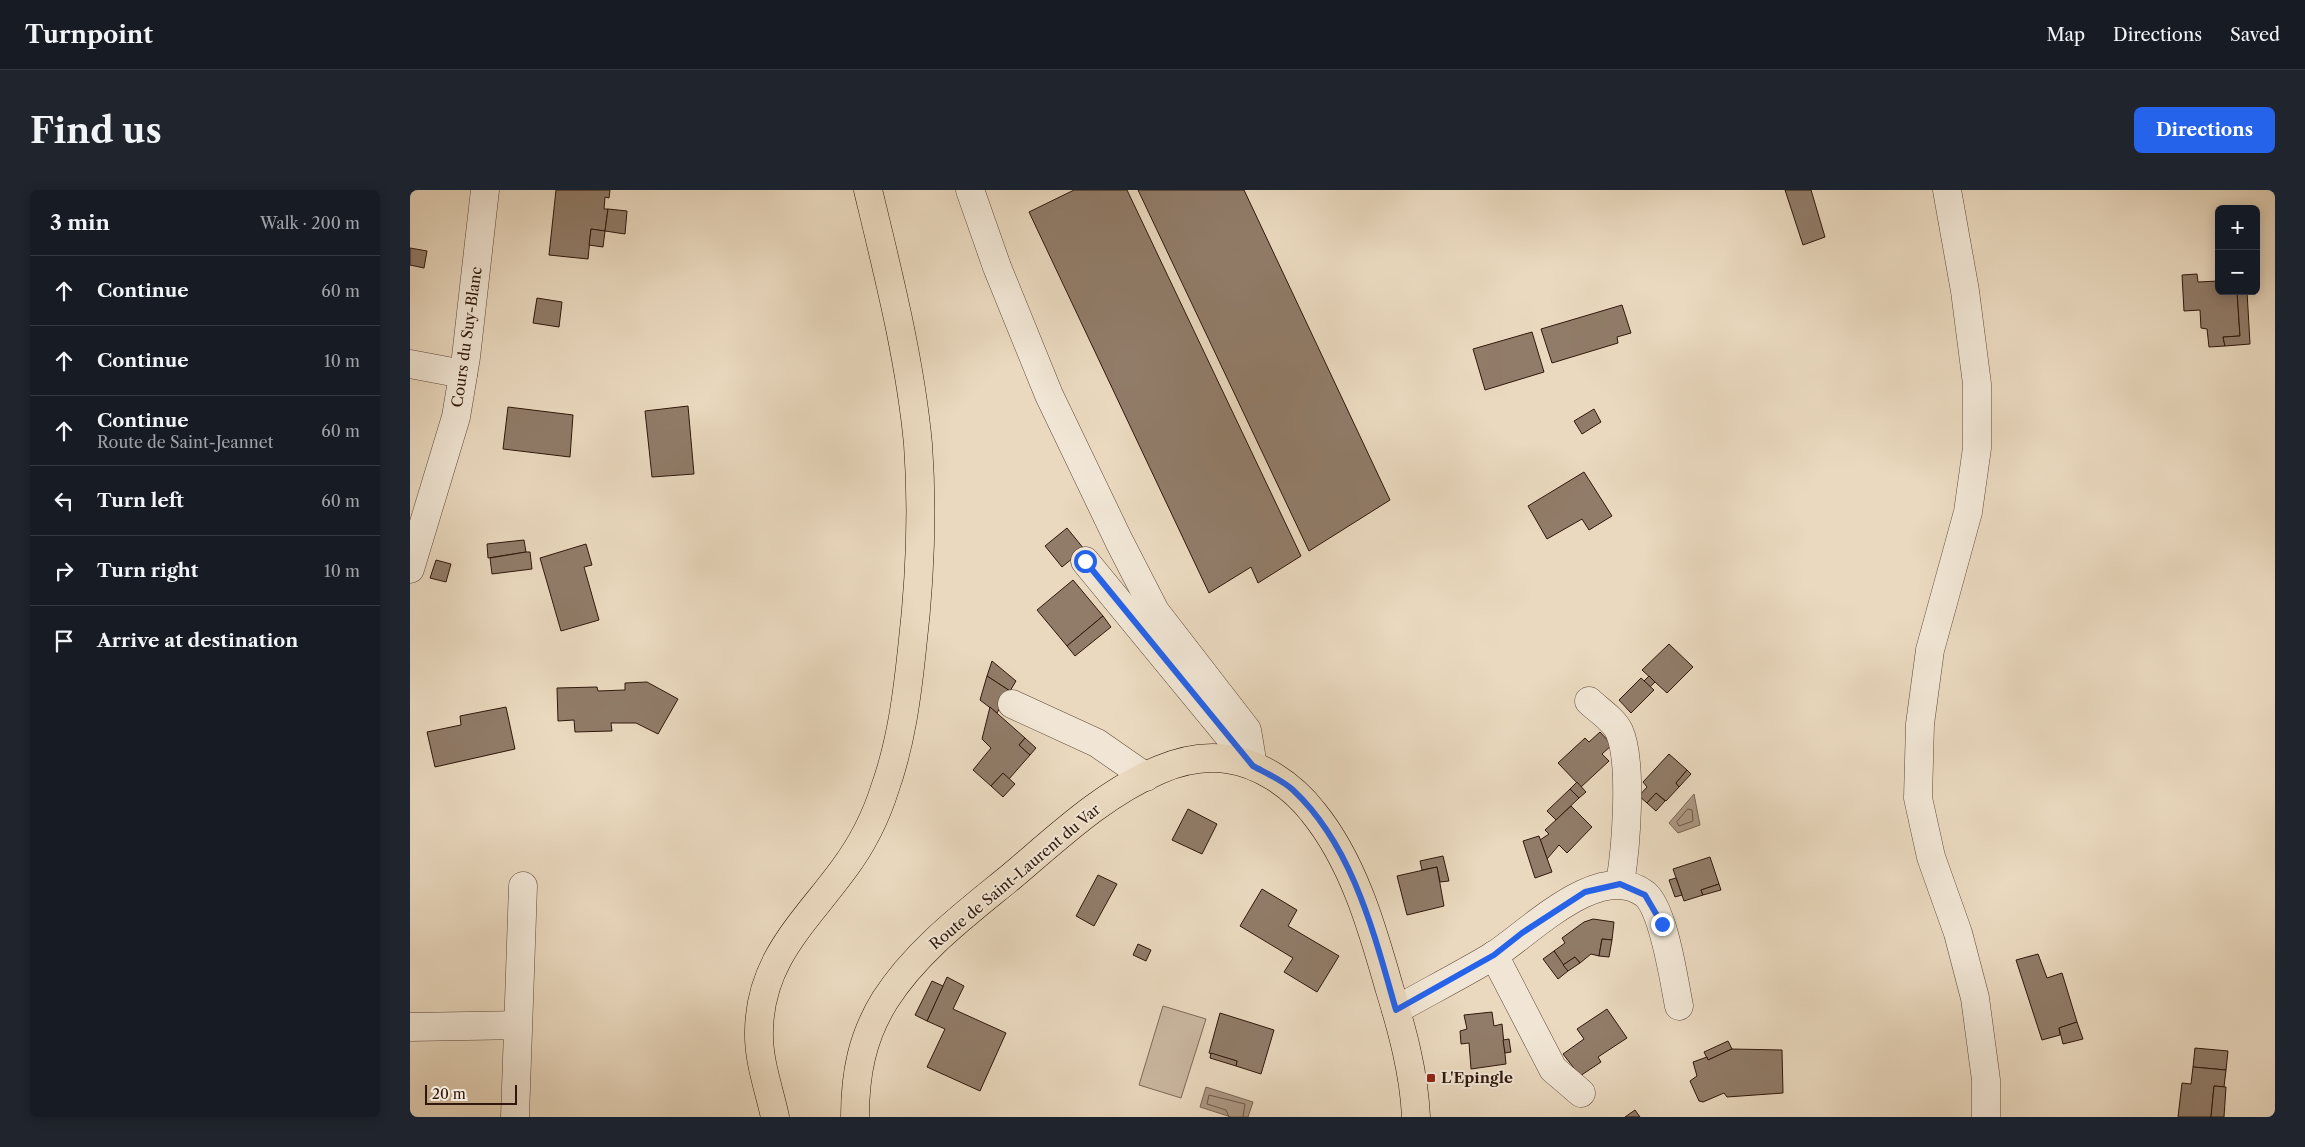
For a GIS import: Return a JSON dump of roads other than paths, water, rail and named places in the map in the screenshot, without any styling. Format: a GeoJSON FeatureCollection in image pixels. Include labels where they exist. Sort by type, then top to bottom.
{"type":"FeatureCollection","features":[{"type":"Feature","properties":{"kind":"main road"},"geometry":{"type":"LineString","coordinates":[[775,1117],[760,1047],[760,1015],[765,986],[783,946],[845,868],[877,810],[899,738],[913,641],[919,570],[918,445],[910,380],[868,190]]}},
{"type":"Feature","properties":{"kind":"main road","name":"Route de Saint-Laurent du Var"},"geometry":{"type":"LineString","coordinates":[[855,1117],[860,1055],[868,1032],[886,999],[909,970],[963,917],[1051,843],[1111,797],[1146,777],[1180,763],[1213,758],[1228,759],[1264,773]]}},
{"type":"Feature","properties":{"kind":"main road"},"geometry":{"type":"LineString","coordinates":[[1264,773],[1291,789],[1313,812],[1346,864],[1369,923],[1396,1010],[1413,1082],[1416,1117]]}},
{"type":"Feature","properties":{"kind":"street","name":"Cours du Suy-Blanc"},"geometry":{"type":"LineString","coordinates":[[410,569],[456,417],[485,190]]}},
{"type":"Feature","properties":{"kind":"street"},"geometry":{"type":"LineString","coordinates":[[970,190],[997,267],[1049,395],[1118,541],[1155,611],[1247,730],[1264,773]]}},
{"type":"Feature","properties":{"kind":"street"},"geometry":{"type":"LineString","coordinates":[[1947,190],[1965,291],[1978,384],[1977,448],[1968,512],[1930,650],[1920,724],[1918,798],[1931,857],[1958,933],[1975,998],[1986,1080],[1986,1117]]}},
{"type":"Feature","properties":{"kind":"street"},"geometry":{"type":"LineString","coordinates":[[410,364],[463,374]]}},
{"type":"Feature","properties":{"kind":"street"},"geometry":{"type":"LineString","coordinates":[[1085,561],[1264,773]]}},
{"type":"Feature","properties":{"kind":"street"},"geometry":{"type":"LineString","coordinates":[[1588,701],[1618,729],[1626,754],[1625,855],[1620,884]]}},
{"type":"Feature","properties":{"kind":"street"},"geometry":{"type":"LineString","coordinates":[[1012,704],[1097,743],[1146,777]]}},
{"type":"Feature","properties":{"kind":"street"},"geometry":{"type":"LineString","coordinates":[[1396,1010],[1494,955],[1522,933],[1585,892],[1620,884],[1645,895],[1662,924],[1679,1006]]}},
{"type":"Feature","properties":{"kind":"street"},"geometry":{"type":"LineString","coordinates":[[515,1117],[523,886]]}},
{"type":"Feature","properties":{"kind":"street"},"geometry":{"type":"LineString","coordinates":[[1494,955],[1553,1069],[1581,1093]]}},
{"type":"Feature","properties":{"kind":"street"},"geometry":{"type":"LineString","coordinates":[[410,1027],[517,1025]]}},
{"type":"Feature","properties":{"kind":"water"},"geometry":{"type":"Polygon","coordinates":[[[1694,794],[1700,825],[1678,833],[1669,823],[1694,794]]]}},
{"type":"Feature","properties":{"kind":"water"},"geometry":{"type":"Polygon","coordinates":[[[1206,1087],[1253,1102],[1248,1117],[1231,1117],[1200,1107],[1206,1087]]]}},
{"type":"Feature","properties":{"kind":"place","name":"L'Epingle"},"geometry":{"type":"Point","coordinates":[1431,1078]}}]}
